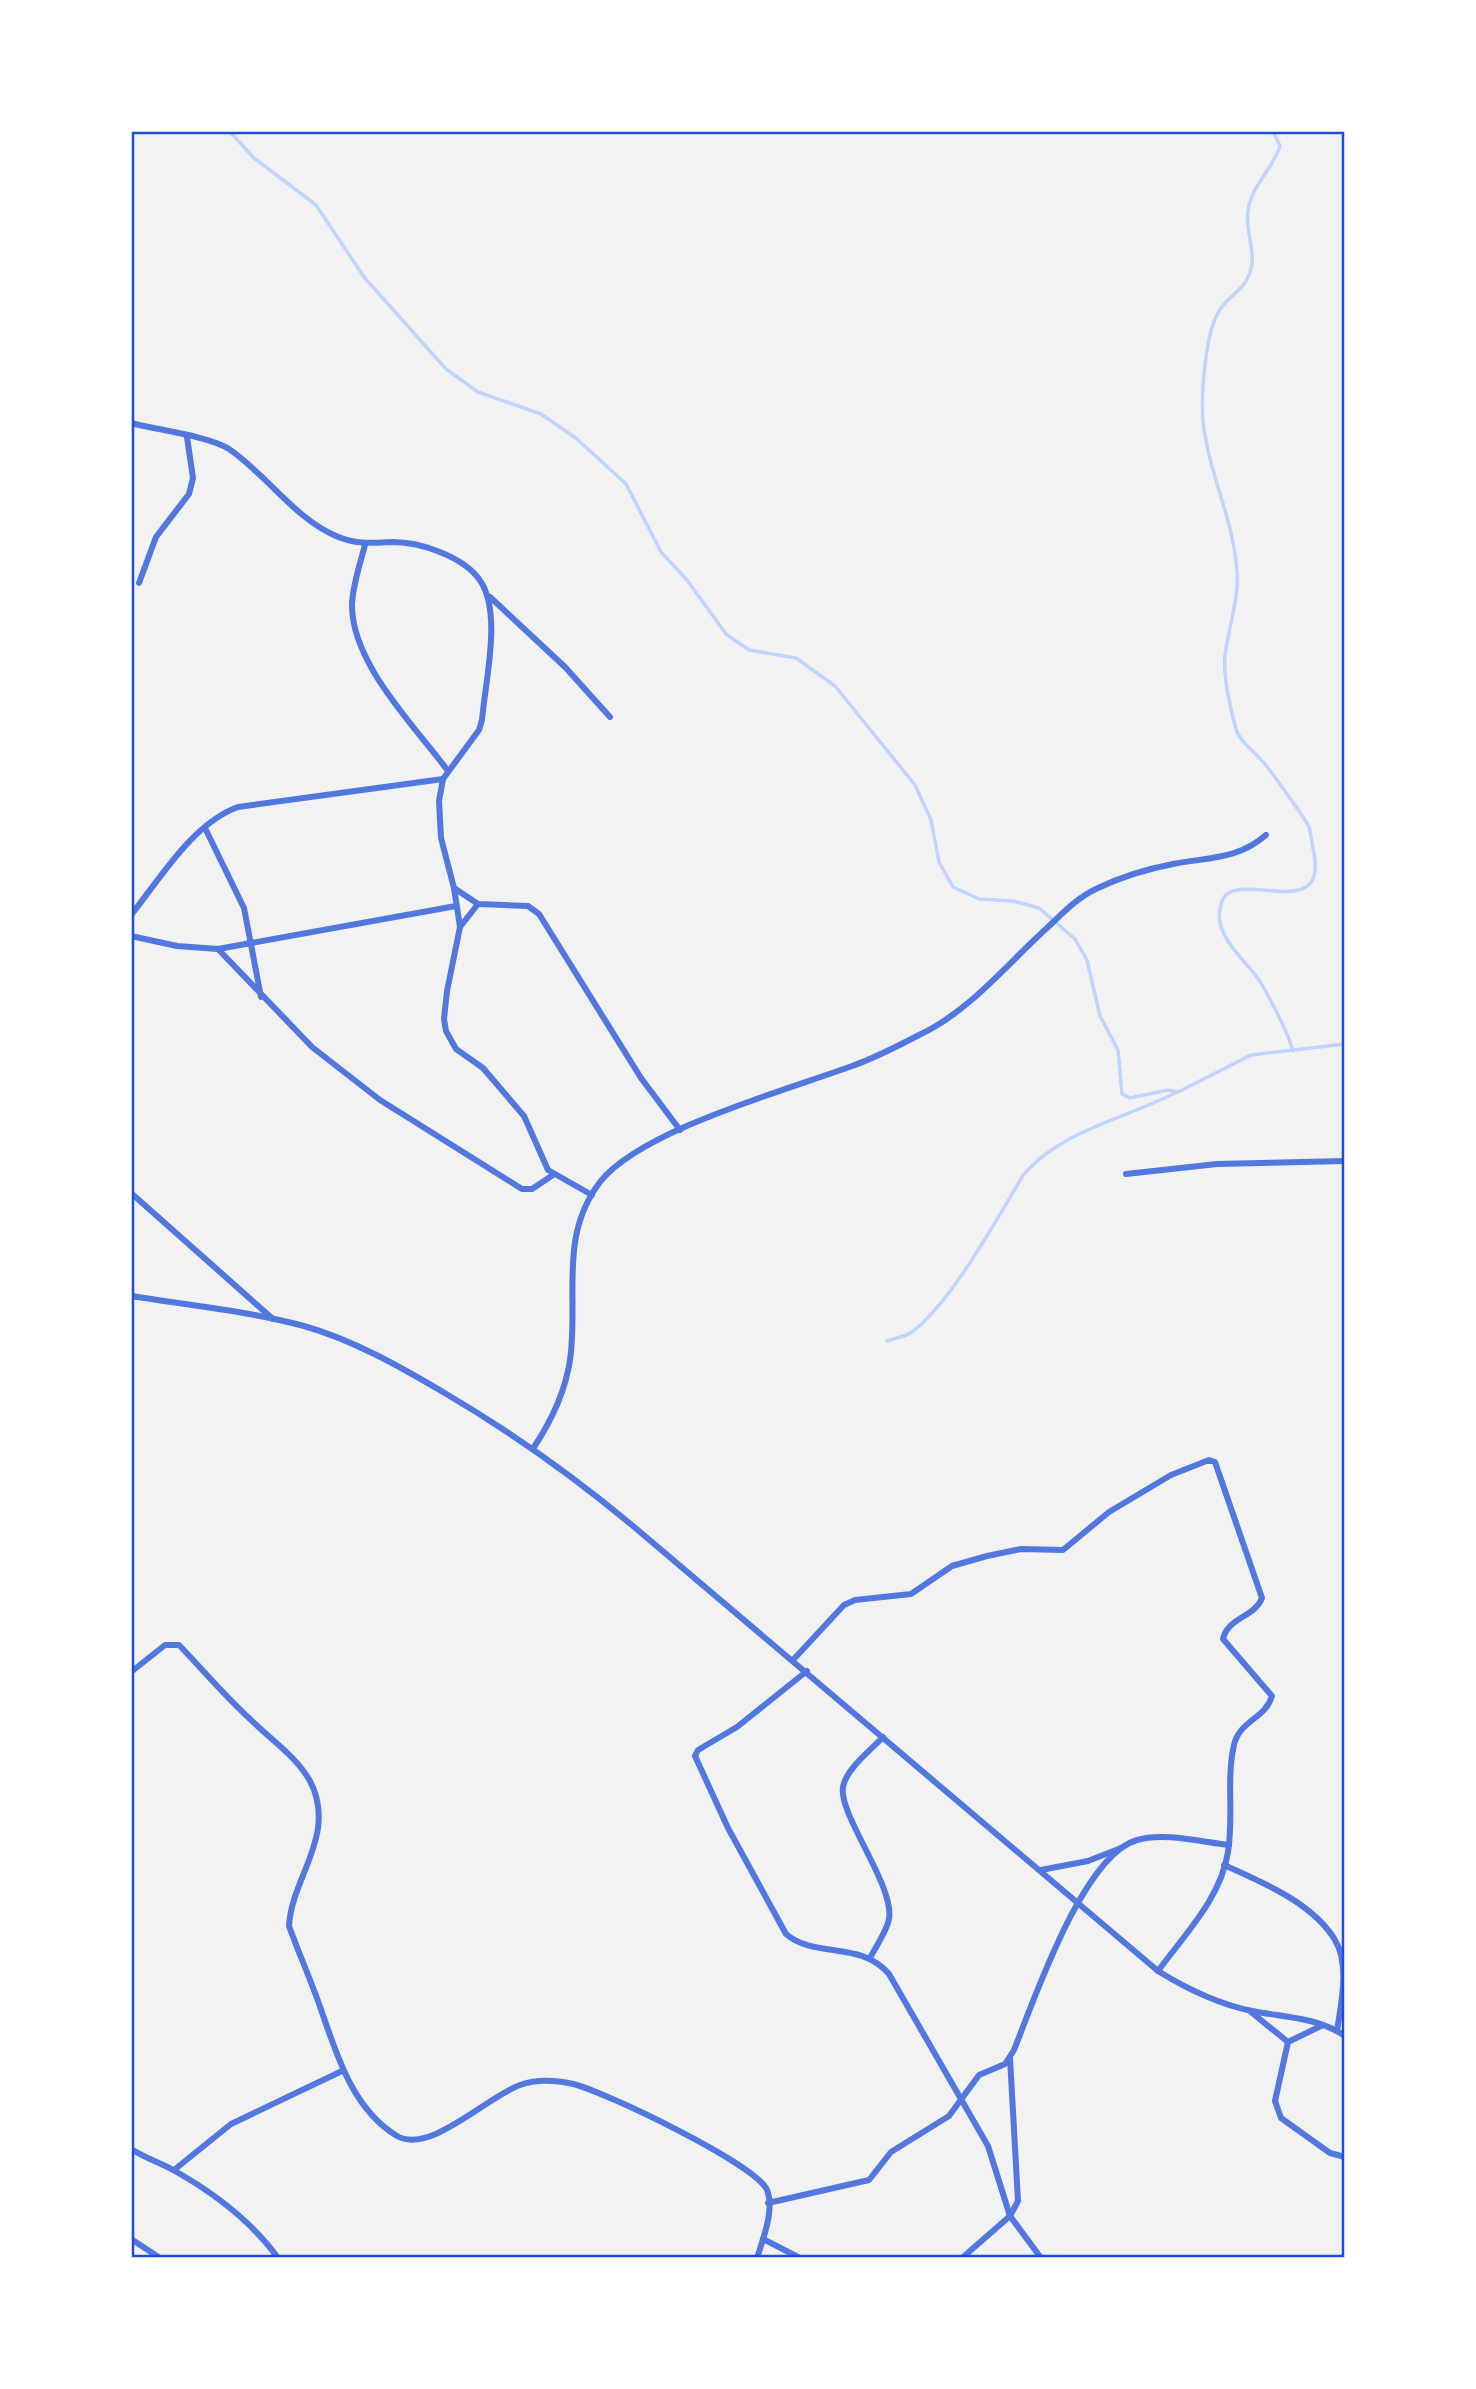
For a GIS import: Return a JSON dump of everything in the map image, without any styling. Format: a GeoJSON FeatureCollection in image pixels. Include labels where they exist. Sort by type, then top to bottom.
{"type":"FeatureCollection","features":[{"type":"Feature","properties":{"kind":"street"},"geometry":{"type":"LineString","coordinates":[[131,423],[218,443],[310,520],[335,536],[365,545],[410,544],[463,563],[479,578],[489,596],[565,667],[610,717]]}},
{"type":"Feature","properties":{"kind":"street"},"geometry":{"type":"LineString","coordinates":[[139,583],[156,537],[189,494],[193,478],[187,437]]}},
{"type":"Feature","properties":{"kind":"street"},"geometry":{"type":"LineString","coordinates":[[365,545],[354,588],[355,633],[380,680],[448,771]]}},
{"type":"Feature","properties":{"kind":"street"},"geometry":{"type":"LineString","coordinates":[[489,596],[491,617],[482,720],[479,730],[443,779],[439,801],[441,838],[454,888],[460,927],[444,1019],[449,1042],[483,1068],[524,1116],[553,1175],[592,1195]]}},
{"type":"Feature","properties":{"kind":"street"},"geometry":{"type":"LineString","coordinates":[[131,915],[205,828],[225,812],[238,807],[443,779]]}},
{"type":"Feature","properties":{"kind":"street"},"geometry":{"type":"LineString","coordinates":[[205,828],[239,895],[261,997]]}},
{"type":"Feature","properties":{"kind":"street"},"geometry":{"type":"LineString","coordinates":[[534,1447],[560,1402],[566,1379],[571,1352],[572,1251],[582,1213],[592,1195],[614,1168],[635,1151],[680,1129],[857,1065],[923,1034],[962,1008],[1080,897],[1127,877],[1175,864],[1233,856],[1252,847],[1266,835]]}},
{"type":"Feature","properties":{"kind":"street"},"geometry":{"type":"LineString","coordinates":[[454,888],[478,904],[528,906],[539,914],[641,1078],[680,1129]]}},
{"type":"Feature","properties":{"kind":"street"},"geometry":{"type":"LineString","coordinates":[[460,927],[478,904]]}},
{"type":"Feature","properties":{"kind":"street"},"geometry":{"type":"LineString","coordinates":[[131,936],[177,946],[218,950],[456,906]]}},
{"type":"Feature","properties":{"kind":"street"},"geometry":{"type":"LineString","coordinates":[[218,950],[312,1048],[380,1100],[508,1183],[522,1189],[532,1189],[553,1175]]}},
{"type":"Feature","properties":{"kind":"street"},"geometry":{"type":"LineString","coordinates":[[1126,1174],[1217,1164],[1318,1159],[1345,1161]]}},
{"type":"Feature","properties":{"kind":"street"},"geometry":{"type":"LineString","coordinates":[[131,1192],[273,1319]]}},
{"type":"Feature","properties":{"kind":"street"},"geometry":{"type":"LineString","coordinates":[[131,1296],[273,1319],[315,1330],[369,1352],[534,1447],[807,1671],[1158,1970],[1204,1996],[1250,2010],[1323,2025],[1345,2036]]}},
{"type":"Feature","properties":{"kind":"street"},"geometry":{"type":"LineString","coordinates":[[793,1660],[844,1605],[855,1600],[911,1594],[952,1566],[987,1556],[1021,1549],[1063,1550],[1109,1511],[1160,1481],[1209,1460],[1214,1462],[1262,1598],[1258,1608],[1230,1626],[1223,1639],[1272,1696],[1266,1711],[1242,1727],[1234,1744],[1228,1845],[1216,1893],[1158,1970]]}},
{"type":"Feature","properties":{"kind":"street"},"geometry":{"type":"LineString","coordinates":[[131,1672],[164,1645],[179,1645],[233,1703],[293,1759],[310,1780],[318,1801],[317,1831],[311,1857],[290,1911],[289,1926],[342,2071],[374,2115],[397,2136],[424,2140],[520,2085],[550,2080],[576,2085],[713,2147],[743,2166],[761,2182],[767,2191],[768,2203],[763,2239],[757,2258]]}},
{"type":"Feature","properties":{"kind":"street"},"geometry":{"type":"LineString","coordinates":[[807,1671],[737,1727],[698,1750],[695,1756],[728,1828],[786,1934],[801,1942],[870,1958],[889,1974],[988,2146],[1010,2216],[1041,2258]]}},
{"type":"Feature","properties":{"kind":"street"},"geometry":{"type":"LineString","coordinates":[[870,1958],[889,1920],[889,1910],[870,1857],[843,1800],[843,1786],[849,1775],[883,1737]]}},
{"type":"Feature","properties":{"kind":"street"},"geometry":{"type":"LineString","coordinates":[[1041,1870],[1088,1861],[1141,1838],[1228,1845]]}},
{"type":"Feature","properties":{"kind":"street"},"geometry":{"type":"LineString","coordinates":[[962,2258],[1010,2216],[1018,2201],[1010,2058],[1076,1901],[1123,1847]]}},
{"type":"Feature","properties":{"kind":"street"},"geometry":{"type":"LineString","coordinates":[[1224,1865],[1292,1899],[1336,1940],[1342,1966],[1342,2000],[1337,2031]]}},
{"type":"Feature","properties":{"kind":"street"},"geometry":{"type":"LineString","coordinates":[[1250,2010],[1288,2042]]}},
{"type":"Feature","properties":{"kind":"street"},"geometry":{"type":"LineString","coordinates":[[1288,2042],[1323,2025]]}},
{"type":"Feature","properties":{"kind":"street"},"geometry":{"type":"LineString","coordinates":[[1288,2042],[1275,2101],[1276,2110],[1281,2118],[1330,2153],[1345,2157]]}},
{"type":"Feature","properties":{"kind":"street"},"geometry":{"type":"LineString","coordinates":[[768,2203],[869,2180],[891,2152],[949,2116],[979,2075],[1010,2058]]}},
{"type":"Feature","properties":{"kind":"street"},"geometry":{"type":"LineString","coordinates":[[174,2170],[231,2124],[342,2071]]}},
{"type":"Feature","properties":{"kind":"street"},"geometry":{"type":"LineString","coordinates":[[131,2149],[174,2170],[222,2202],[264,2238],[278,2258]]}},
{"type":"Feature","properties":{"kind":"street"},"geometry":{"type":"LineString","coordinates":[[131,2239],[160,2258]]}},
{"type":"Feature","properties":{"kind":"street"},"geometry":{"type":"LineString","coordinates":[[763,2239],[800,2258]]}},
{"type":"Feature","properties":{"kind":"waterway"},"geometry":{"type":"LineString","coordinates":[[229,131],[254,158],[316,205],[364,277],[446,369],[478,392],[541,414],[577,439],[626,484],[661,552],[687,580],[726,634],[749,650],[796,658],[835,686],[915,785],[931,820],[939,862],[953,887],[979,899],[1013,901],[1039,908],[1075,939],[1087,960],[1100,1016],[1118,1050],[1122,1094],[1130,1098],[1168,1090],[1178,1092],[1251,1055],[1345,1044]]}},
{"type":"Feature","properties":{"kind":"waterway"},"geometry":{"type":"LineString","coordinates":[[1273,131],[1280,146],[1253,194],[1248,212],[1252,259],[1247,280],[1222,306],[1210,334],[1203,380],[1203,421],[1210,459],[1231,534],[1237,572],[1225,656],[1231,712],[1241,738],[1267,766],[1307,823],[1314,853],[1315,874],[1307,886],[1294,891],[1243,889],[1230,892],[1222,901],[1220,925],[1231,946],[1261,983],[1293,1051]]}},
{"type":"Feature","properties":{"kind":"waterway"},"geometry":{"type":"LineString","coordinates":[[887,1341],[912,1332],[943,1301],[973,1258],[1024,1174],[1040,1159],[1076,1135],[1177,1092]]}}]}
